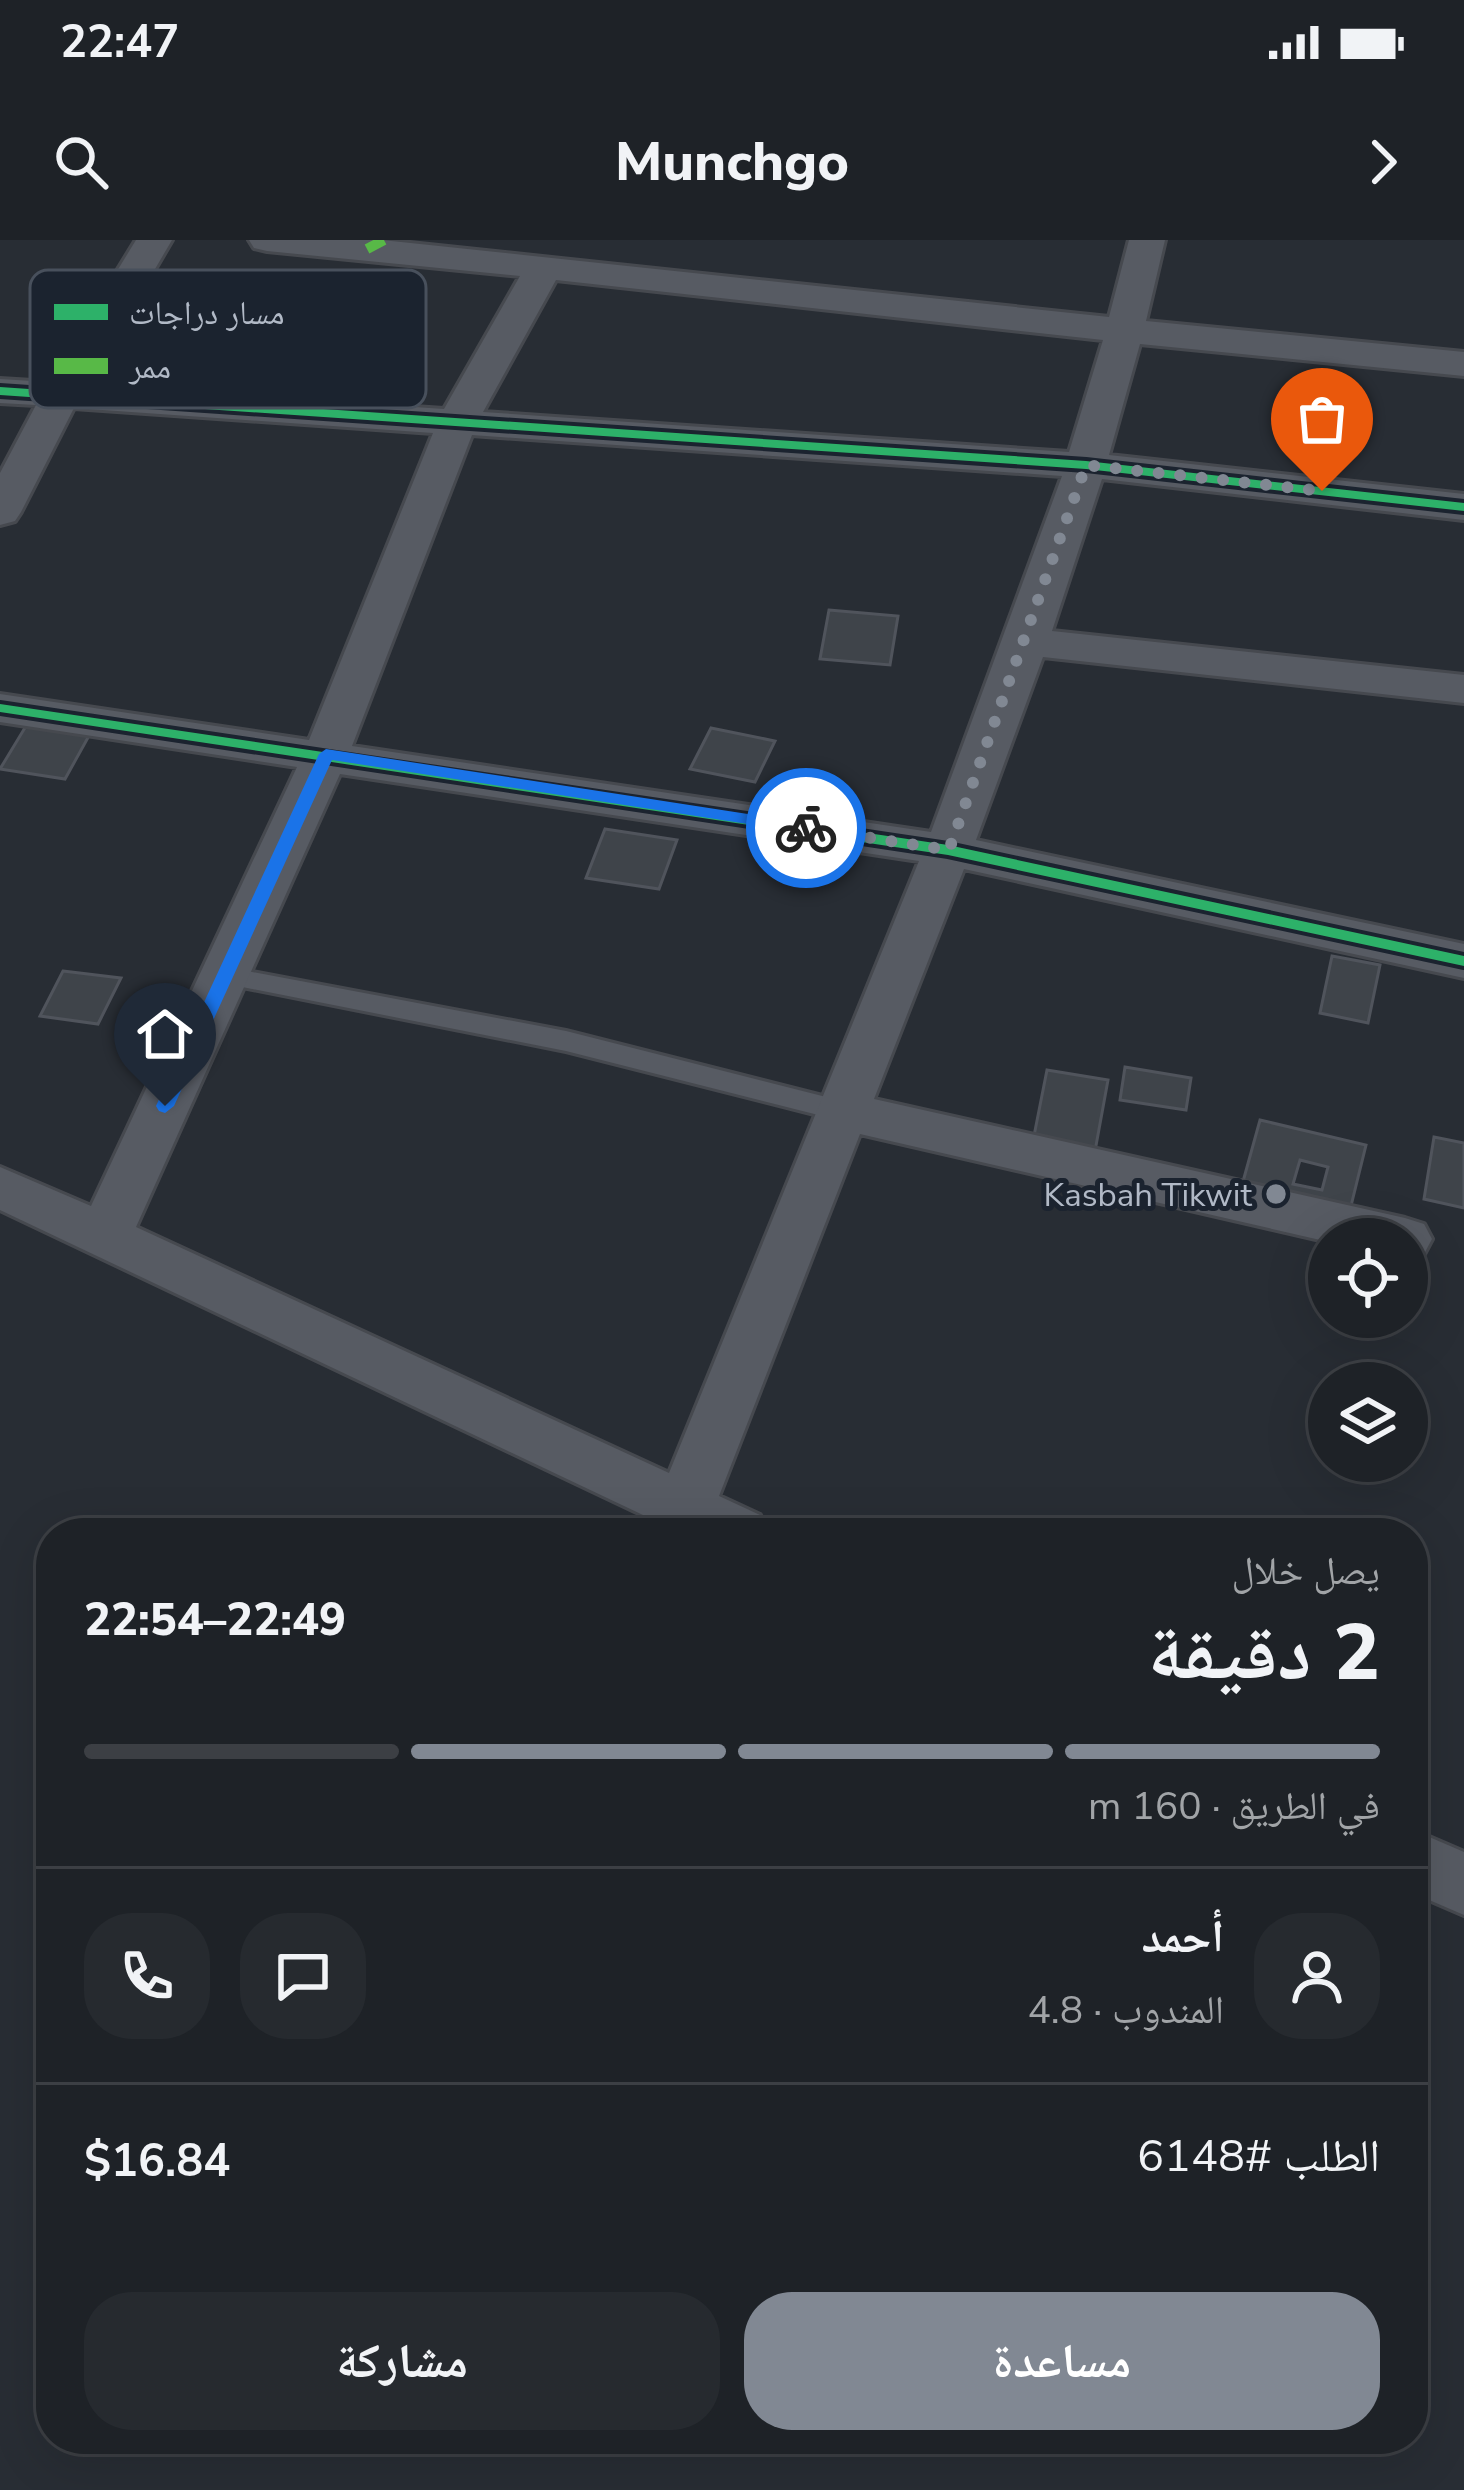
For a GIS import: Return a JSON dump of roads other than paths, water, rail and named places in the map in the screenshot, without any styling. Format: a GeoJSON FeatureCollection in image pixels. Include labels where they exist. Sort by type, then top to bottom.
{"type":"FeatureCollection","features":[{"type":"Feature","properties":{"kind":"street"},"geometry":{"type":"LineString","coordinates":[[136,270],[154,240]]}},
{"type":"Feature","properties":{"kind":"street"},"geometry":{"type":"LineString","coordinates":[[267,240],[545,266],[1126,333],[1464,364]]}},
{"type":"Feature","properties":{"kind":"street"},"geometry":{"type":"LineString","coordinates":[[685,1507],[949,850],[1025,643],[1126,333],[1147,240]]}},
{"type":"Feature","properties":{"kind":"street"},"geometry":{"type":"LineString","coordinates":[[104,1236],[326,754],[457,422],[545,266]]}},
{"type":"Feature","properties":{"kind":"street"},"geometry":{"type":"LineString","coordinates":[[0,391],[30,392]]}},
{"type":"Feature","properties":{"kind":"street"},"geometry":{"type":"LineString","coordinates":[[0,512],[54,408]]}},
{"type":"Feature","properties":{"kind":"street"},"geometry":{"type":"LineString","coordinates":[[266,408],[1086,465],[1464,507]]}},
{"type":"Feature","properties":{"kind":"street"},"geometry":{"type":"LineString","coordinates":[[1025,643],[1464,689]]}},
{"type":"Feature","properties":{"kind":"street"},"geometry":{"type":"LineString","coordinates":[[0,708],[949,850],[1464,962]]}},
{"type":"Feature","properties":{"kind":"street"},"geometry":{"type":"LineString","coordinates":[[842,1111],[1314,1218]]}},
{"type":"Feature","properties":{"kind":"street"},"geometry":{"type":"LineString","coordinates":[[0,1187],[708,1518]]}},
{"type":"Feature","properties":{"kind":"street"},"geometry":{"type":"LineString","coordinates":[[1428,1867],[1464,1885]]}},
{"type":"Feature","properties":{"kind":"lane"},"geometry":{"type":"LineString","coordinates":[[226,976],[566,1040],[842,1111]]}},
{"type":"Feature","properties":{"kind":"place","name":"Kasbah Tikwit"},"geometry":{"type":"Point","coordinates":[1276,1194]}}]}
